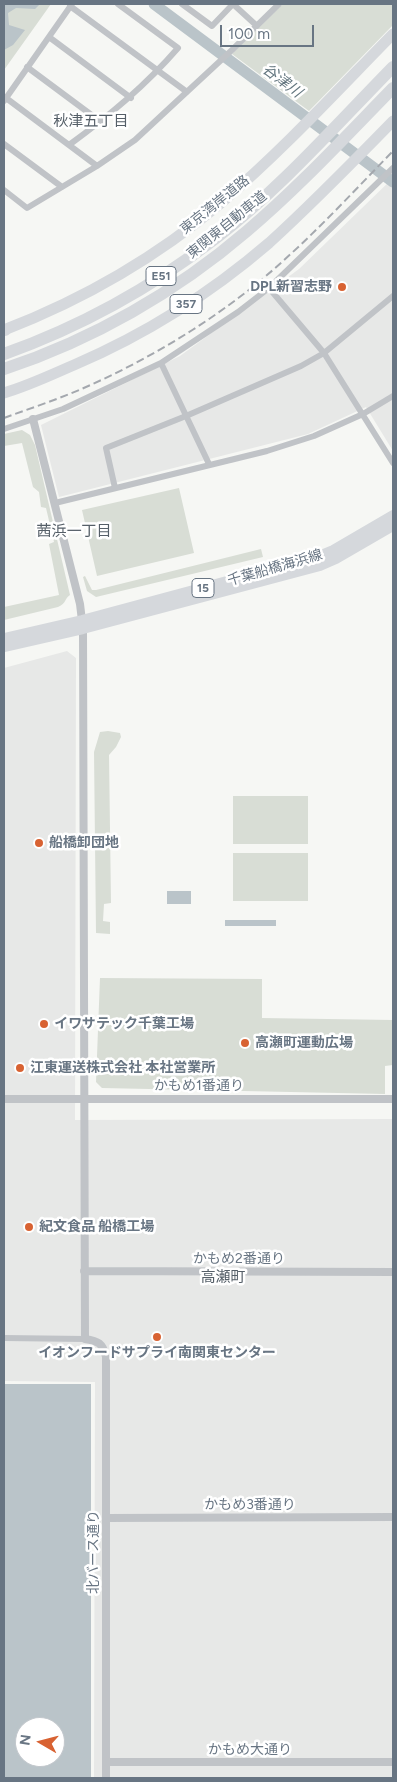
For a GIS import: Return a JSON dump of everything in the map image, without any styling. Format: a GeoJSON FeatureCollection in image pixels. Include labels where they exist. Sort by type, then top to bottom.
{"type":"FeatureCollection","features":[{"type":"Feature","properties":{"kind":"highway","name":"東京湾岸道路"},"geometry":{"type":"LineString","coordinates":[[4,330],[76,298],[153,253],[221,202],[298,131],[393,34]]}},
{"type":"Feature","properties":{"kind":"highway","name":"東関東自動車道"},"geometry":{"type":"LineString","coordinates":[[4,354],[89,318],[119,302],[166,273],[216,238],[297,166],[393,67]]}},
{"type":"Feature","properties":{"kind":"highway","name":"東関東自動車道"},"geometry":{"type":"LineString","coordinates":[[4,369],[90,334],[159,296],[207,263],[246,232],[307,176],[393,88]]}},
{"type":"Feature","properties":{"kind":"highway","name":"357"},"geometry":{"type":"LineString","coordinates":[[4,393],[98,355],[149,328],[223,279],[254,255],[342,173],[393,121]]}},
{"type":"Feature","properties":{"kind":"main road","name":"千葉船橋海浜線"},"geometry":{"type":"LineString","coordinates":[[4,647],[316,558],[393,515]]}},
{"type":"Feature","properties":{"kind":"main road","name":"千葉船橋海浜線"},"geometry":{"type":"LineString","coordinates":[[4,638],[83,625],[320,566],[336,560],[393,526]]}},
{"type":"Feature","properties":{"kind":"street"},"geometry":{"type":"LineString","coordinates":[[69,145],[130,98],[178,48],[118,4]]}},
{"type":"Feature","properties":{"kind":"street"},"geometry":{"type":"LineString","coordinates":[[182,4],[212,26],[233,4],[257,26]]}},
{"type":"Feature","properties":{"kind":"street"},"geometry":{"type":"LineString","coordinates":[[4,190],[27,208],[97,166],[135,140],[279,4]]}},
{"type":"Feature","properties":{"kind":"street"},"geometry":{"type":"LineString","coordinates":[[97,166],[5,100],[71,5],[157,72],[187,92]]}},
{"type":"Feature","properties":{"kind":"street"},"geometry":{"type":"LineString","coordinates":[[49,37],[130,98]]}},
{"type":"Feature","properties":{"kind":"street"},"geometry":{"type":"LineString","coordinates":[[27,67],[101,122]]}},
{"type":"Feature","properties":{"kind":"street"},"geometry":{"type":"LineString","coordinates":[[4,144],[62,188]]}},
{"type":"Feature","properties":{"kind":"street"},"geometry":{"type":"LineString","coordinates":[[4,429],[63,409],[162,363],[238,312],[269,288],[393,168]]}},
{"type":"Feature","properties":{"kind":"street"},"geometry":{"type":"LineString","coordinates":[[269,288],[324,353],[393,463]]}},
{"type":"Feature","properties":{"kind":"street"},"geometry":{"type":"LineString","coordinates":[[116,488],[106,448],[186,416],[301,366],[324,353],[393,296]]}},
{"type":"Feature","properties":{"kind":"street"},"geometry":{"type":"LineString","coordinates":[[162,363],[209,464]]}},
{"type":"Feature","properties":{"kind":"street"},"geometry":{"type":"LineString","coordinates":[[55,503],[267,451],[314,436],[363,414],[393,396]]}},
{"type":"Feature","properties":{"kind":"street"},"geometry":{"type":"LineString","coordinates":[[4,1338],[84,1339],[83,625],[80,604],[33,419]]}},
{"type":"Feature","properties":{"kind":"street","name":"かもめ1番通り"},"geometry":{"type":"LineString","coordinates":[[4,1099],[393,1099]]}},
{"type":"Feature","properties":{"kind":"street","name":"かもめ2番通り"},"geometry":{"type":"LineString","coordinates":[[84,1271],[393,1272]]}},
{"type":"Feature","properties":{"kind":"street","name":"北バース通り"},"geometry":{"type":"LineString","coordinates":[[84,1339],[99,1342],[106,1357],[106,1778]]}},
{"type":"Feature","properties":{"kind":"street","name":"かもめ3番通り"},"geometry":{"type":"LineString","coordinates":[[106,1518],[393,1517]]}},
{"type":"Feature","properties":{"kind":"street","name":"かもめ大通り"},"geometry":{"type":"LineString","coordinates":[[106,1762],[393,1762]]}},
{"type":"Feature","properties":{"kind":"shaded area"},"geometry":{"type":"Polygon","coordinates":[[[4,4],[51,4],[4,70],[4,4]]]}},
{"type":"Feature","properties":{"kind":"shaded area"},"geometry":{"type":"Polygon","coordinates":[[[4,4],[40,4],[35,9],[16,8],[8,13],[9,25],[25,30],[13,45],[4,50],[4,4]]]}},
{"type":"Feature","properties":{"kind":"shaded area"},"geometry":{"type":"Polygon","coordinates":[[[283,4],[393,4],[393,25],[309,111],[232,54],[283,4]]]}},
{"type":"Feature","properties":{"kind":"shaded area"},"geometry":{"type":"Polygon","coordinates":[[[393,178],[393,451],[366,407],[308,434],[59,497],[41,425],[180,356],[299,269],[393,178]]]}},
{"type":"Feature","properties":{"kind":"shaded area"},"geometry":{"type":"Polygon","coordinates":[[[22,430],[30,435],[35,445],[70,595],[58,607],[4,620],[4,607],[59,595],[49,544],[54,542],[46,508],[41,507],[39,492],[33,487],[22,443],[4,446],[4,434],[22,430]]]}},
{"type":"Feature","properties":{"kind":"shaded area"},"geometry":{"type":"Polygon","coordinates":[[[179,488],[194,553],[97,576],[82,510],[179,488]]]}},
{"type":"Feature","properties":{"kind":"shaded area"},"geometry":{"type":"Polygon","coordinates":[[[261,549],[263,557],[96,597],[87,591],[83,577],[85,576],[92,590],[96,590],[261,549]]]}},
{"type":"Feature","properties":{"kind":"shaded area"},"geometry":{"type":"Polygon","coordinates":[[[67,651],[76,658],[75,1120],[393,1119],[393,1778],[94,1778],[95,1382],[4,1381],[4,668],[67,651]]]}},
{"type":"Feature","properties":{"kind":"shaded area"},"geometry":{"type":"Polygon","coordinates":[[[100,732],[120,733],[121,737],[109,755],[111,903],[104,904],[103,921],[110,922],[110,934],[96,933],[94,752],[100,732]]]}},
{"type":"Feature","properties":{"kind":"shaded area"},"geometry":{"type":"Polygon","coordinates":[[[233,796],[308,796],[308,844],[233,844],[233,796]]]}},
{"type":"Feature","properties":{"kind":"shaded area"},"geometry":{"type":"Polygon","coordinates":[[[233,853],[308,853],[308,901],[233,901],[233,853]]]}},
{"type":"Feature","properties":{"kind":"shaded area"},"geometry":{"type":"Polygon","coordinates":[[[167,891],[191,891],[191,904],[167,904],[167,891]]]}},
{"type":"Feature","properties":{"kind":"shaded area"},"geometry":{"type":"Polygon","coordinates":[[[225,920],[276,920],[276,926],[225,926],[225,920]]]}},
{"type":"Feature","properties":{"kind":"shaded area","name":"高瀬町運動広場"},"geometry":{"type":"Polygon","coordinates":[[[100,978],[262,979],[262,1018],[393,1020],[393,1065],[385,1066],[385,1094],[102,1088],[96,1082],[100,978]]]}},
{"type":"Feature","properties":{"kind":"shaded area"},"geometry":{"type":"Polygon","coordinates":[[[4,1384],[91,1384],[91,1778],[4,1778],[4,1384]]]}},
{"type":"Feature","properties":{"kind":"waterway","name":"谷津川"},"geometry":{"type":"LineString","coordinates":[[154,4],[393,182]]}},
{"type":"Feature","properties":{"kind":"railway"},"geometry":{"type":"LineString","coordinates":[[4,418],[66,396],[112,375],[164,347],[214,316],[261,280],[297,248],[393,151]]}},
{"type":"Feature","properties":{"kind":"place","name":"DPL新習志野"},"geometry":{"type":"Point","coordinates":[342,287]}},
{"type":"Feature","properties":{"kind":"place","name":"船橋卸団地"},"geometry":{"type":"Point","coordinates":[39,843]}},
{"type":"Feature","properties":{"kind":"place","name":"イワサテック千葉工場"},"geometry":{"type":"Point","coordinates":[44,1024]}},
{"type":"Feature","properties":{"kind":"place","name":"高瀬町運動広場"},"geometry":{"type":"Point","coordinates":[245,1043]}},
{"type":"Feature","properties":{"kind":"place","name":"江東運送株式会社 本社営業所"},"geometry":{"type":"Point","coordinates":[20,1068]}},
{"type":"Feature","properties":{"kind":"place","name":"紀文食品 船橋工場"},"geometry":{"type":"Point","coordinates":[29,1227]}},
{"type":"Feature","properties":{"kind":"place","name":"イオンフードサプライ南関東センター"},"geometry":{"type":"Point","coordinates":[157,1337]}},
{"type":"Feature","properties":{"kind":"district","name":"秋津五丁目"},"geometry":{"type":"Point","coordinates":[91,122]}},
{"type":"Feature","properties":{"kind":"district","name":"茜浜一丁目"},"geometry":{"type":"Point","coordinates":[74,532]}},
{"type":"Feature","properties":{"kind":"district","name":"高瀬町"},"geometry":{"type":"Point","coordinates":[223,1278]}}]}
